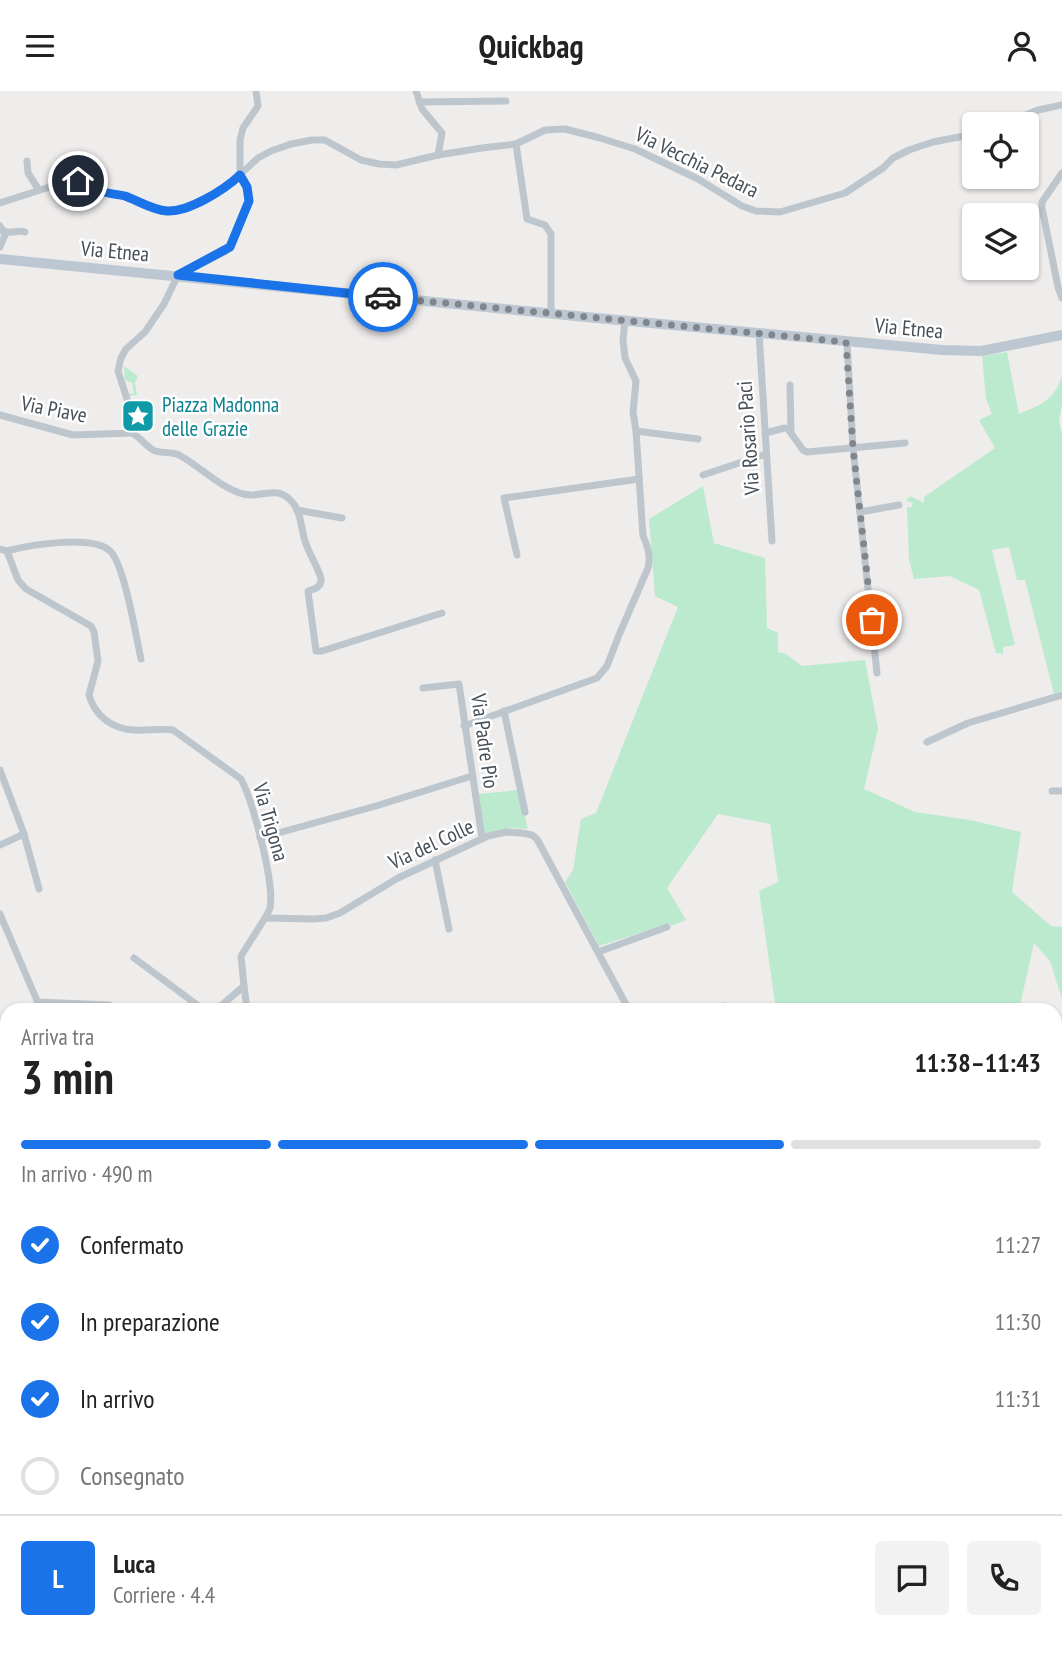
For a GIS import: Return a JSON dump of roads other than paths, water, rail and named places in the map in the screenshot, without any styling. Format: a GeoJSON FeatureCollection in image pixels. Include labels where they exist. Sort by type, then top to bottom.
{"type":"FeatureCollection","features":[{"type":"Feature","properties":{"kind":"main road","name":"Via Etnea"},"geometry":{"type":"LineString","coordinates":[[0,259],[942,350],[981,351],[1062,335]]}},
{"type":"Feature","properties":{"kind":"street"},"geometry":{"type":"LineString","coordinates":[[256,91],[258,106],[243,128],[240,140],[240,175],[247,187],[249,201],[230,247],[178,275],[164,304],[145,332],[126,349],[119,364],[118,372],[127,399],[132,433],[155,451],[178,454],[205,474],[244,494],[275,492],[288,498],[297,510],[306,545],[322,582],[308,591],[316,650],[322,651],[442,613]]}},
{"type":"Feature","properties":{"kind":"street"},"geometry":{"type":"LineString","coordinates":[[416,91],[422,109],[442,134],[438,155]]}},
{"type":"Feature","properties":{"kind":"street"},"geometry":{"type":"LineString","coordinates":[[419,102],[506,101]]}},
{"type":"Feature","properties":{"kind":"street"},"geometry":{"type":"LineString","coordinates":[[1033,112],[1062,105]]}},
{"type":"Feature","properties":{"kind":"street","name":"Via Vecchia Pedara"},"geometry":{"type":"LineString","coordinates":[[0,203],[62,183],[78,181],[100,191],[124,196],[158,209],[174,211],[215,193],[232,182],[258,158],[291,144],[312,140],[326,141],[361,160],[387,165],[516,144],[545,130],[565,129],[635,149],[698,179],[742,206],[756,211],[787,211],[845,193],[883,168],[893,158],[909,151],[933,142],[962,136]]}},
{"type":"Feature","properties":{"kind":"street"},"geometry":{"type":"LineString","coordinates":[[516,144],[527,219],[545,225],[551,234],[551,314]]}},
{"type":"Feature","properties":{"kind":"street"},"geometry":{"type":"LineString","coordinates":[[27,161],[28,173],[40,190]]}},
{"type":"Feature","properties":{"kind":"street"},"geometry":{"type":"LineString","coordinates":[[1062,173],[1042,202],[1042,208],[1062,297]]}},
{"type":"Feature","properties":{"kind":"street"},"geometry":{"type":"LineString","coordinates":[[2,228],[12,232],[25,232]]}},
{"type":"Feature","properties":{"kind":"street"},"geometry":{"type":"LineString","coordinates":[[0,247],[5,235],[2,228]]}},
{"type":"Feature","properties":{"kind":"street"},"geometry":{"type":"LineString","coordinates":[[464,726],[597,678],[607,666],[650,562],[643,536],[633,412],[636,381],[625,358],[625,320]]}},
{"type":"Feature","properties":{"kind":"street","name":"Via Rosario Paci"},"geometry":{"type":"LineString","coordinates":[[759,333],[772,541]]}},
{"type":"Feature","properties":{"kind":"street"},"geometry":{"type":"LineString","coordinates":[[846,342],[853,448],[877,673]]}},
{"type":"Feature","properties":{"kind":"street"},"geometry":{"type":"LineString","coordinates":[[790,385],[791,432]]}},
{"type":"Feature","properties":{"kind":"street","name":"Via Piave"},"geometry":{"type":"LineString","coordinates":[[0,415],[73,435],[132,433]]}},
{"type":"Feature","properties":{"kind":"street"},"geometry":{"type":"LineString","coordinates":[[765,433],[785,428],[807,452],[905,443]]}},
{"type":"Feature","properties":{"kind":"street"},"geometry":{"type":"LineString","coordinates":[[636,431],[698,439]]}},
{"type":"Feature","properties":{"kind":"street"},"geometry":{"type":"LineString","coordinates":[[703,475],[766,454]]}},
{"type":"Feature","properties":{"kind":"street"},"geometry":{"type":"LineString","coordinates":[[517,555],[504,498],[639,479]]}},
{"type":"Feature","properties":{"kind":"street"},"geometry":{"type":"LineString","coordinates":[[860,512],[899,505]]}},
{"type":"Feature","properties":{"kind":"street"},"geometry":{"type":"LineString","coordinates":[[297,510],[342,519]]}},
{"type":"Feature","properties":{"kind":"street"},"geometry":{"type":"LineString","coordinates":[[3,550],[70,543],[97,544],[109,550],[121,570],[141,659]]}},
{"type":"Feature","properties":{"kind":"street","name":"Via Trigona"},"geometry":{"type":"LineString","coordinates":[[3,550],[18,580],[26,589],[91,626],[98,661],[89,695],[101,718],[111,725],[132,730],[173,730],[242,779],[260,838],[268,876],[270,907],[265,918]]}},
{"type":"Feature","properties":{"kind":"street","name":"Via Padre Pio"},"geometry":{"type":"LineString","coordinates":[[423,688],[459,684],[482,838]]}},
{"type":"Feature","properties":{"kind":"street"},"geometry":{"type":"LineString","coordinates":[[927,742],[968,723],[1062,695]]}},
{"type":"Feature","properties":{"kind":"street"},"geometry":{"type":"LineString","coordinates":[[504,711],[525,812]]}},
{"type":"Feature","properties":{"kind":"street"},"geometry":{"type":"LineString","coordinates":[[0,770],[24,834],[39,889]]}},
{"type":"Feature","properties":{"kind":"street"},"geometry":{"type":"LineString","coordinates":[[260,838],[472,776]]}},
{"type":"Feature","properties":{"kind":"street"},"geometry":{"type":"LineString","coordinates":[[1052,791],[1062,791]]}},
{"type":"Feature","properties":{"kind":"street","name":"Via del Colle"},"geometry":{"type":"LineString","coordinates":[[265,918],[326,918],[340,913],[398,878],[482,838],[506,832],[532,835],[537,839],[625,1003]]}},
{"type":"Feature","properties":{"kind":"street"},"geometry":{"type":"LineString","coordinates":[[0,845],[24,834]]}},
{"type":"Feature","properties":{"kind":"street"},"geometry":{"type":"LineString","coordinates":[[435,860],[449,929]]}},
{"type":"Feature","properties":{"kind":"street"},"geometry":{"type":"LineString","coordinates":[[0,914],[39,1003]]}},
{"type":"Feature","properties":{"kind":"street"},"geometry":{"type":"LineString","coordinates":[[246,1003],[241,956],[265,918]]}},
{"type":"Feature","properties":{"kind":"street"},"geometry":{"type":"LineString","coordinates":[[598,952],[667,927]]}},
{"type":"Feature","properties":{"kind":"street"},"geometry":{"type":"LineString","coordinates":[[134,958],[195,1003]]}},
{"type":"Feature","properties":{"kind":"street"},"geometry":{"type":"LineString","coordinates":[[224,1003],[244,986]]}},
{"type":"Feature","properties":{"kind":"place","name":"Piazza Madonna delle Grazie"},"geometry":{"type":"Point","coordinates":[138,416]}}]}
